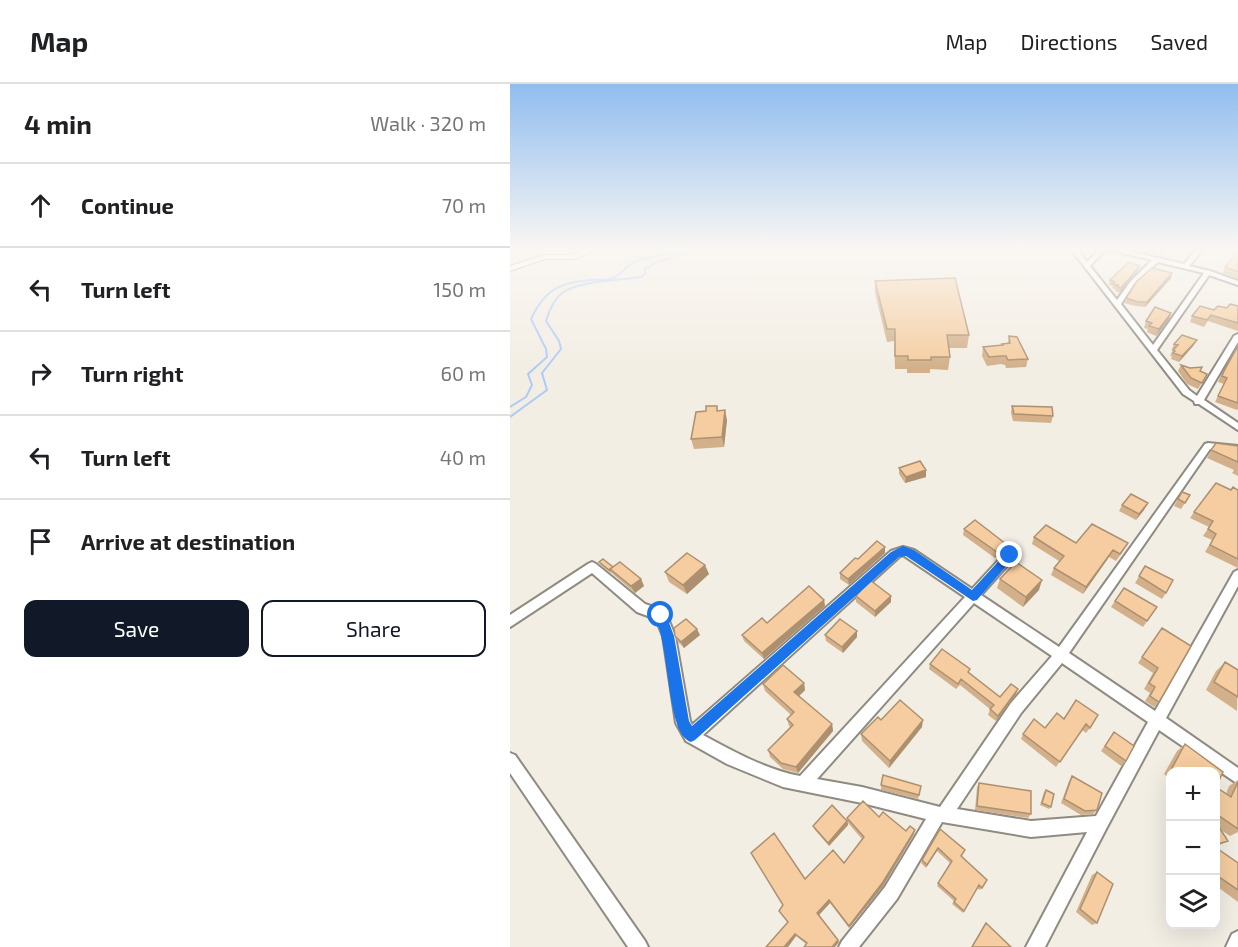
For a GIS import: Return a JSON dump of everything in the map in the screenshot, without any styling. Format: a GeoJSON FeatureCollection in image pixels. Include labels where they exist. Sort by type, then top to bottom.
{"type":"FeatureCollection","features":[{"type":"Feature","properties":{"kind":"street"},"geometry":{"type":"LineString","coordinates":[[1104,288],[1186,392],[1238,428]]}},
{"type":"Feature","properties":{"kind":"street"},"geometry":{"type":"LineString","coordinates":[[1117,305],[1128,288]]}},
{"type":"Feature","properties":{"kind":"street"},"geometry":{"type":"LineString","coordinates":[[1153,350],[1197,288]]}},
{"type":"Feature","properties":{"kind":"street"},"geometry":{"type":"LineString","coordinates":[[1198,402],[1238,336]]}},
{"type":"Feature","properties":{"kind":"street"},"geometry":{"type":"LineString","coordinates":[[848,947],[891,892],[941,814],[1016,708],[1060,656],[1208,446],[1238,449]]}},
{"type":"Feature","properties":{"kind":"street"},"geometry":{"type":"LineString","coordinates":[[691,736],[895,554],[903,550],[1158,719],[1238,777]]}},
{"type":"Feature","properties":{"kind":"street"},"geometry":{"type":"LineString","coordinates":[[803,784],[1010,555]]}},
{"type":"Feature","properties":{"kind":"street"},"geometry":{"type":"LineString","coordinates":[[510,622],[592,567],[641,608],[661,615],[669,636],[683,723],[691,736],[732,759],[783,780],[862,795],[941,814],[1031,829],[1100,823]]}},
{"type":"Feature","properties":{"kind":"street"},"geometry":{"type":"LineString","coordinates":[[1035,947],[1100,823],[1238,575]]}},
{"type":"Feature","properties":{"kind":"street"},"geometry":{"type":"LineString","coordinates":[[510,760],[639,947]]}},
{"type":"Feature","properties":{"kind":"street"},"geometry":{"type":"LineString","coordinates":[[1235,947],[1238,940]]}},
{"type":"Feature","properties":{"kind":"building"},"geometry":{"type":"Polygon","coordinates":[[[877,288],[958,288],[969,335],[947,335],[950,357],[908,360],[908,356],[895,356],[895,329],[887,329],[877,288]]]}},
{"type":"Feature","properties":{"kind":"building"},"geometry":{"type":"Polygon","coordinates":[[[1132,288],[1159,288],[1147,302],[1126,298],[1132,288]]]}},
{"type":"Feature","properties":{"kind":"building"},"geometry":{"type":"Polygon","coordinates":[[[1230,304],[1238,306],[1238,323],[1211,315],[1207,320],[1192,316],[1200,306],[1214,310],[1218,306],[1227,308],[1230,304]]]}},
{"type":"Feature","properties":{"kind":"building"},"geometry":{"type":"Polygon","coordinates":[[[1155,307],[1171,313],[1159,329],[1149,326],[1152,323],[1146,321],[1155,307]]]}},
{"type":"Feature","properties":{"kind":"building"},"geometry":{"type":"Polygon","coordinates":[[[1182,335],[1197,340],[1182,356],[1173,353],[1175,351],[1173,350],[1178,345],[1174,344],[1182,335]]]}},
{"type":"Feature","properties":{"kind":"building"},"geometry":{"type":"Polygon","coordinates":[[[1009,336],[1017,337],[1028,359],[1008,360],[1006,356],[989,357],[983,347],[1010,343],[1009,336]]]}},
{"type":"Feature","properties":{"kind":"building"},"geometry":{"type":"Polygon","coordinates":[[[1238,346],[1238,403],[1218,396],[1227,378],[1222,376],[1224,371],[1238,346]]]}},
{"type":"Feature","properties":{"kind":"building"},"geometry":{"type":"Polygon","coordinates":[[[1181,365],[1190,368],[1202,367],[1200,371],[1207,374],[1202,383],[1191,378],[1181,365]]]}},
{"type":"Feature","properties":{"kind":"building"},"geometry":{"type":"Polygon","coordinates":[[[706,406],[717,406],[717,411],[725,410],[722,437],[691,439],[696,412],[706,411],[706,406]]]}},
{"type":"Feature","properties":{"kind":"building"},"geometry":{"type":"Polygon","coordinates":[[[1012,406],[1052,407],[1053,416],[1014,414],[1012,406]]]}},
{"type":"Feature","properties":{"kind":"building"},"geometry":{"type":"Polygon","coordinates":[[[1216,443],[1238,446],[1238,462],[1211,450],[1216,443]]]}},
{"type":"Feature","properties":{"kind":"building"},"geometry":{"type":"Polygon","coordinates":[[[920,461],[926,470],[906,477],[899,468],[920,461]]]}},
{"type":"Feature","properties":{"kind":"building"},"geometry":{"type":"Polygon","coordinates":[[[1216,483],[1231,490],[1233,487],[1238,490],[1238,559],[1210,545],[1216,534],[1208,529],[1213,521],[1194,512],[1216,483]]]}},
{"type":"Feature","properties":{"kind":"building"},"geometry":{"type":"Polygon","coordinates":[[[1182,492],[1190,495],[1185,503],[1178,499],[1182,492]]]}},
{"type":"Feature","properties":{"kind":"building"},"geometry":{"type":"Polygon","coordinates":[[[1131,494],[1148,503],[1139,514],[1122,505],[1131,494]]]}},
{"type":"Feature","properties":{"kind":"building"},"geometry":{"type":"Polygon","coordinates":[[[975,520],[1006,544],[997,552],[964,529],[975,520]]]}},
{"type":"Feature","properties":{"kind":"building"},"geometry":{"type":"Polygon","coordinates":[[[1092,524],[1128,543],[1120,554],[1113,550],[1086,587],[1054,568],[1064,556],[1034,537],[1046,525],[1076,543],[1092,524]]]}},
{"type":"Feature","properties":{"kind":"building"},"geometry":{"type":"Polygon","coordinates":[[[877,541],[885,547],[848,579],[840,573],[855,558],[858,559],[877,541]]]}},
{"type":"Feature","properties":{"kind":"building"},"geometry":{"type":"Polygon","coordinates":[[[687,553],[705,565],[683,585],[665,572],[687,553]]]}},
{"type":"Feature","properties":{"kind":"building"},"geometry":{"type":"Polygon","coordinates":[[[603,559],[613,567],[609,570],[599,562],[603,559]]]}},
{"type":"Feature","properties":{"kind":"building"},"geometry":{"type":"Polygon","coordinates":[[[620,562],[641,579],[631,586],[610,569],[620,562]]]}},
{"type":"Feature","properties":{"kind":"building"},"geometry":{"type":"Polygon","coordinates":[[[1016,562],[1042,580],[1026,597],[1000,579],[1016,562]]]}},
{"type":"Feature","properties":{"kind":"building"},"geometry":{"type":"Polygon","coordinates":[[[1145,566],[1173,580],[1166,593],[1139,576],[1145,566]]]}},
{"type":"Feature","properties":{"kind":"building"},"geometry":{"type":"Polygon","coordinates":[[[870,580],[891,596],[875,611],[856,596],[870,580]]]}},
{"type":"Feature","properties":{"kind":"building"},"geometry":{"type":"Polygon","coordinates":[[[809,586],[824,600],[762,653],[742,635],[762,618],[767,623],[809,586]]]}},
{"type":"Feature","properties":{"kind":"building"},"geometry":{"type":"Polygon","coordinates":[[[1124,588],[1157,607],[1147,621],[1115,601],[1124,588]]]}},
{"type":"Feature","properties":{"kind":"building"},"geometry":{"type":"Polygon","coordinates":[[[686,619],[697,629],[681,642],[675,636],[674,628],[686,619]]]}},
{"type":"Feature","properties":{"kind":"building"},"geometry":{"type":"Polygon","coordinates":[[[840,619],[857,631],[842,647],[825,635],[840,619]]]}},
{"type":"Feature","properties":{"kind":"building"},"geometry":{"type":"Polygon","coordinates":[[[1162,628],[1191,646],[1159,702],[1150,696],[1155,687],[1149,683],[1158,668],[1142,657],[1162,628]]]}},
{"type":"Feature","properties":{"kind":"building"},"geometry":{"type":"Polygon","coordinates":[[[942,649],[970,669],[968,672],[1000,697],[1011,684],[1018,689],[998,716],[990,709],[994,705],[961,679],[958,684],[930,664],[942,649]]]}},
{"type":"Feature","properties":{"kind":"building"},"geometry":{"type":"Polygon","coordinates":[[[1225,662],[1238,670],[1238,697],[1214,682],[1225,662]]]}},
{"type":"Feature","properties":{"kind":"building"},"geometry":{"type":"Polygon","coordinates":[[[783,665],[804,683],[794,692],[832,724],[796,767],[781,763],[768,750],[793,725],[787,719],[794,712],[763,684],[783,665]]]}},
{"type":"Feature","properties":{"kind":"building"},"geometry":{"type":"Polygon","coordinates":[[[900,700],[923,720],[890,761],[861,734],[878,717],[881,720],[900,700]]]}},
{"type":"Feature","properties":{"kind":"building"},"geometry":{"type":"Polygon","coordinates":[[[1076,700],[1098,715],[1090,728],[1086,724],[1060,762],[1023,734],[1034,719],[1045,728],[1057,713],[1064,719],[1076,700]]]}},
{"type":"Feature","properties":{"kind":"building"},"geometry":{"type":"Polygon","coordinates":[[[1114,732],[1134,746],[1126,761],[1105,746],[1114,732]]]}},
{"type":"Feature","properties":{"kind":"building"},"geometry":{"type":"Polygon","coordinates":[[[1185,744],[1216,767],[1173,767],[1185,744]]]}},
{"type":"Feature","properties":{"kind":"building"},"geometry":{"type":"Polygon","coordinates":[[[883,775],[921,786],[919,795],[881,785],[883,775]]]}},
{"type":"Feature","properties":{"kind":"building"},"geometry":{"type":"Polygon","coordinates":[[[1072,776],[1102,793],[1097,810],[1085,811],[1064,799],[1072,776]]]}},
{"type":"Feature","properties":{"kind":"building"},"geometry":{"type":"Polygon","coordinates":[[[1238,782],[1238,829],[1220,816],[1220,790],[1231,797],[1238,782]]]}},
{"type":"Feature","properties":{"kind":"building"},"geometry":{"type":"Polygon","coordinates":[[[979,783],[1031,791],[1031,814],[977,806],[979,783]]]}},
{"type":"Feature","properties":{"kind":"building"},"geometry":{"type":"Polygon","coordinates":[[[1046,790],[1054,794],[1051,807],[1042,803],[1046,790]]]}},
{"type":"Feature","properties":{"kind":"building"},"geometry":{"type":"Polygon","coordinates":[[[863,801],[879,817],[883,812],[906,831],[910,826],[915,830],[883,882],[849,926],[829,900],[817,913],[838,940],[832,947],[804,947],[807,943],[795,934],[784,947],[766,947],[788,922],[779,911],[783,905],[751,853],[774,833],[805,879],[833,850],[844,863],[864,837],[847,818],[863,801]]]}},
{"type":"Feature","properties":{"kind":"building"},"geometry":{"type":"Polygon","coordinates":[[[832,805],[847,821],[828,843],[813,826],[832,805]]]}},
{"type":"Feature","properties":{"kind":"building"},"geometry":{"type":"Polygon","coordinates":[[[940,829],[965,850],[961,856],[987,880],[982,888],[979,885],[964,911],[954,902],[956,899],[938,883],[952,861],[938,848],[927,865],[922,860],[940,829]]]}},
{"type":"Feature","properties":{"kind":"building"},"geometry":{"type":"Polygon","coordinates":[[[1220,829],[1228,841],[1220,843],[1220,829]]]}},
{"type":"Feature","properties":{"kind":"building"},"geometry":{"type":"Polygon","coordinates":[[[1220,850],[1238,863],[1238,890],[1220,877],[1220,850]]]}},
{"type":"Feature","properties":{"kind":"building"},"geometry":{"type":"Polygon","coordinates":[[[1097,872],[1113,884],[1097,923],[1080,909],[1097,872]]]}},
{"type":"Feature","properties":{"kind":"building"},"geometry":{"type":"Polygon","coordinates":[[[986,923],[1011,947],[972,947],[986,923]]]}},
{"type":"Feature","properties":{"kind":"waterway"},"geometry":{"type":"LineString","coordinates":[[510,407],[526,397],[532,385],[528,374],[547,357],[546,349],[531,319],[541,302],[556,288]]}},
{"type":"Feature","properties":{"kind":"waterway"},"geometry":{"type":"LineString","coordinates":[[510,417],[547,390],[542,373],[561,349],[559,341],[546,321],[557,298],[571,288]]}},
{"type":"Feature","properties":{"kind":"route"},"geometry":{"type":"LineString","coordinates":[[661,615],[669,636],[683,723],[691,736],[895,554],[903,550],[910,553],[973,596],[1010,555]]}}]}
